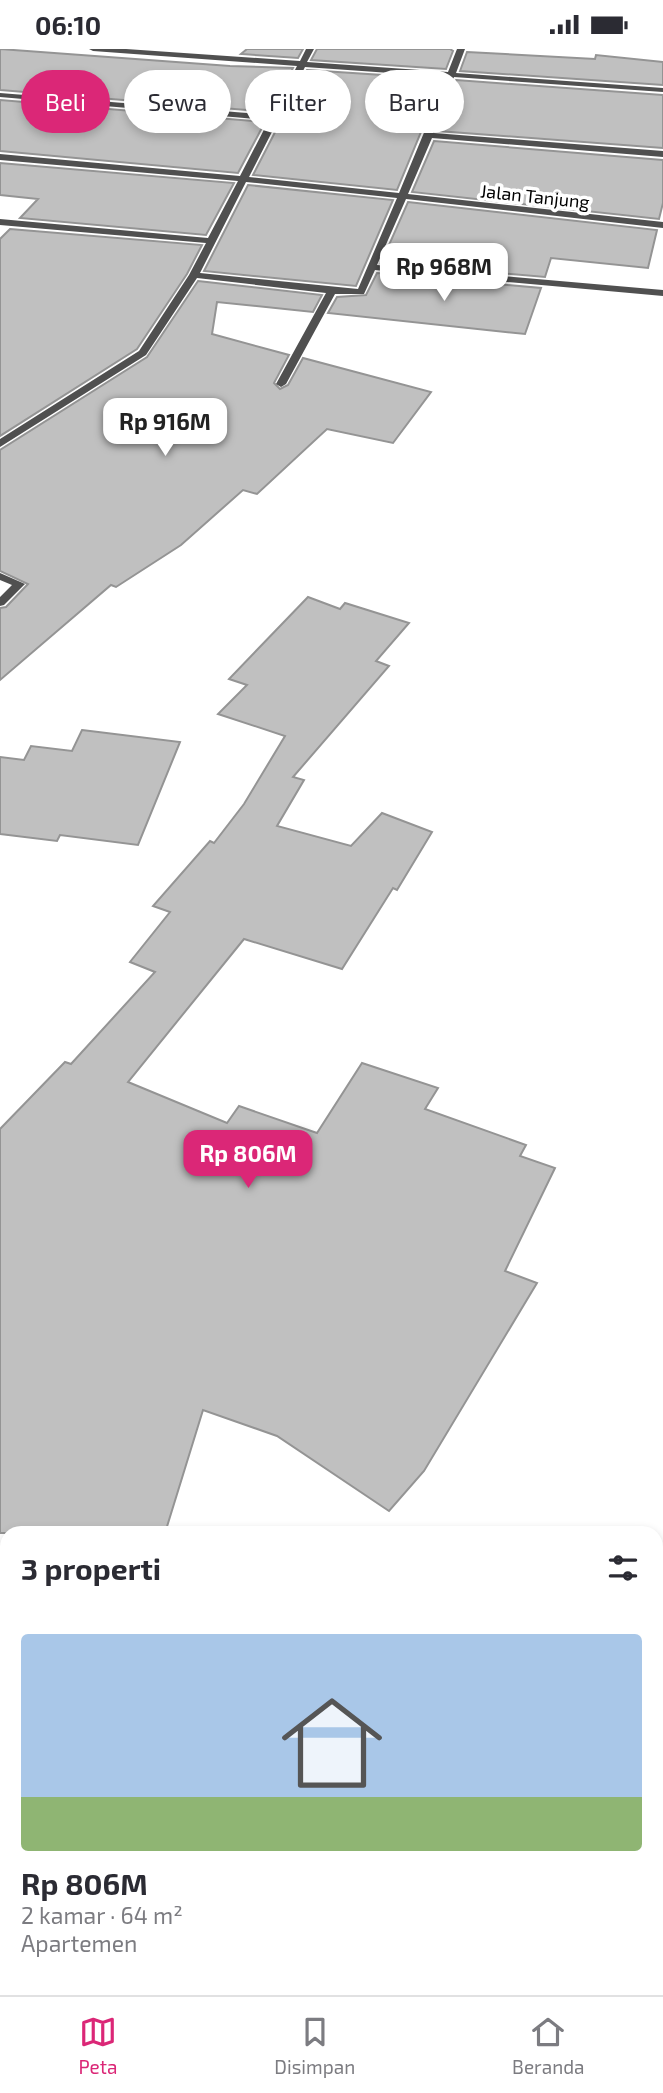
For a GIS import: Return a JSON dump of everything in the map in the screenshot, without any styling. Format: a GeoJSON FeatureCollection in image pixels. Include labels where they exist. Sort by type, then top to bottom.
{"type":"FeatureCollection","features":[{"type":"Feature","properties":{"kind":"street"},"geometry":{"type":"LineString","coordinates":[[93,49],[383,70]]}},
{"type":"Feature","properties":{"kind":"street"},"geometry":{"type":"LineString","coordinates":[[299,70],[310,49]]}},
{"type":"Feature","properties":{"kind":"street"},"geometry":{"type":"LineString","coordinates":[[452,70],[460,49]]}},
{"type":"Feature","properties":{"kind":"street"},"geometry":{"type":"LineString","coordinates":[[464,76],[663,90]]}},
{"type":"Feature","properties":{"kind":"street"},"geometry":{"type":"LineString","coordinates":[[0,95],[245,115]]}},
{"type":"Feature","properties":{"kind":"street"},"geometry":{"type":"LineString","coordinates":[[0,444],[143,353],[194,275],[268,133]]}},
{"type":"Feature","properties":{"kind":"street"},"geometry":{"type":"LineString","coordinates":[[194,275],[361,292],[429,135],[663,154]]}},
{"type":"Feature","properties":{"kind":"street","name":"Jalan Tanjung"},"geometry":{"type":"LineString","coordinates":[[0,157],[244,179],[663,225]]}},
{"type":"Feature","properties":{"kind":"street"},"geometry":{"type":"LineString","coordinates":[[0,222],[210,241]]}},
{"type":"Feature","properties":{"kind":"street"},"geometry":{"type":"LineString","coordinates":[[373,267],[663,293]]}},
{"type":"Feature","properties":{"kind":"street"},"geometry":{"type":"LineString","coordinates":[[281,384],[332,291]]}},
{"type":"Feature","properties":{"kind":"street"},"geometry":{"type":"LineString","coordinates":[[0,576],[19,585],[0,603]]}},
{"type":"Feature","properties":{"kind":"building"},"geometry":{"type":"Polygon","coordinates":[[[0,49],[293,68],[245,70],[245,110],[231,109],[231,70],[124,70],[124,100],[110,99],[110,70],[21,70],[21,92],[0,90],[0,49]]]}},
{"type":"Feature","properties":{"kind":"building"},"geometry":{"type":"Polygon","coordinates":[[[247,49],[303,49],[298,58],[241,54],[247,49]]]}},
{"type":"Feature","properties":{"kind":"building"},"geometry":{"type":"Polygon","coordinates":[[[317,49],[453,51],[446,69],[311,60],[317,49]]]}},
{"type":"Feature","properties":{"kind":"building"},"geometry":{"type":"Polygon","coordinates":[[[467,52],[595,59],[596,55],[663,62],[663,85],[464,71],[460,70],[467,52]]]}},
{"type":"Feature","properties":{"kind":"building"},"geometry":{"type":"Polygon","coordinates":[[[351,73],[365,74],[365,133],[421,133],[397,190],[253,175],[275,133],[351,133],[351,73]]]}},
{"type":"Feature","properties":{"kind":"building"},"geometry":{"type":"Polygon","coordinates":[[[464,81],[663,95],[663,148],[464,133],[464,81]]]}},
{"type":"Feature","properties":{"kind":"building"},"geometry":{"type":"Polygon","coordinates":[[[0,100],[21,102],[21,133],[110,133],[110,109],[124,110],[124,133],[231,133],[231,119],[245,120],[245,133],[259,133],[238,173],[0,151],[0,100]]]}},
{"type":"Feature","properties":{"kind":"building"},"geometry":{"type":"Polygon","coordinates":[[[434,141],[663,160],[663,203],[659,219],[412,192],[434,141]]]}},
{"type":"Feature","properties":{"kind":"building"},"geometry":{"type":"Polygon","coordinates":[[[0,163],[234,183],[206,235],[20,218],[38,199],[0,195],[0,163]]]}},
{"type":"Feature","properties":{"kind":"building"},"geometry":{"type":"Polygon","coordinates":[[[248,185],[393,200],[356,286],[204,271],[248,185]]]}},
{"type":"Feature","properties":{"kind":"building"},"geometry":{"type":"Polygon","coordinates":[[[408,202],[657,230],[648,268],[551,258],[545,277],[381,263],[408,202]]]}},
{"type":"Feature","properties":{"kind":"building"},"geometry":{"type":"Polygon","coordinates":[[[10,229],[202,245],[187,274],[137,349],[0,436],[0,239],[10,229]]]}},
{"type":"Feature","properties":{"kind":"building"},"geometry":{"type":"Polygon","coordinates":[[[377,273],[541,288],[525,334],[328,313],[337,297],[366,295],[377,273]]]}},
{"type":"Feature","properties":{"kind":"building"},"geometry":{"type":"Polygon","coordinates":[[[198,281],[322,295],[313,312],[217,302],[212,334],[289,355],[274,383],[280,389],[288,385],[303,358],[431,392],[393,443],[327,429],[257,494],[243,490],[181,545],[116,587],[111,585],[0,680],[0,608],[6,607],[28,584],[0,571],[0,450],[147,357],[198,281]]]}},
{"type":"Feature","properties":{"kind":"building"},"geometry":{"type":"Polygon","coordinates":[[[308,597],[340,609],[345,603],[409,623],[376,661],[389,666],[293,777],[304,780],[277,826],[351,846],[382,813],[432,832],[397,890],[393,888],[342,969],[244,939],[128,1082],[227,1123],[239,1106],[317,1133],[362,1063],[438,1088],[425,1109],[526,1145],[520,1156],[555,1168],[505,1271],[537,1283],[424,1471],[389,1511],[277,1436],[203,1410],[167,1526],[0,1526],[0,1129],[65,1062],[71,1064],[155,972],[130,962],[170,912],[153,906],[210,841],[214,843],[244,804],[285,736],[218,714],[247,685],[229,679],[308,597]]]}},
{"type":"Feature","properties":{"kind":"building"},"geometry":{"type":"Polygon","coordinates":[[[82,730],[180,742],[138,845],[60,835],[57,841],[0,834],[0,757],[24,760],[31,746],[72,751],[82,730]]]}}]}
